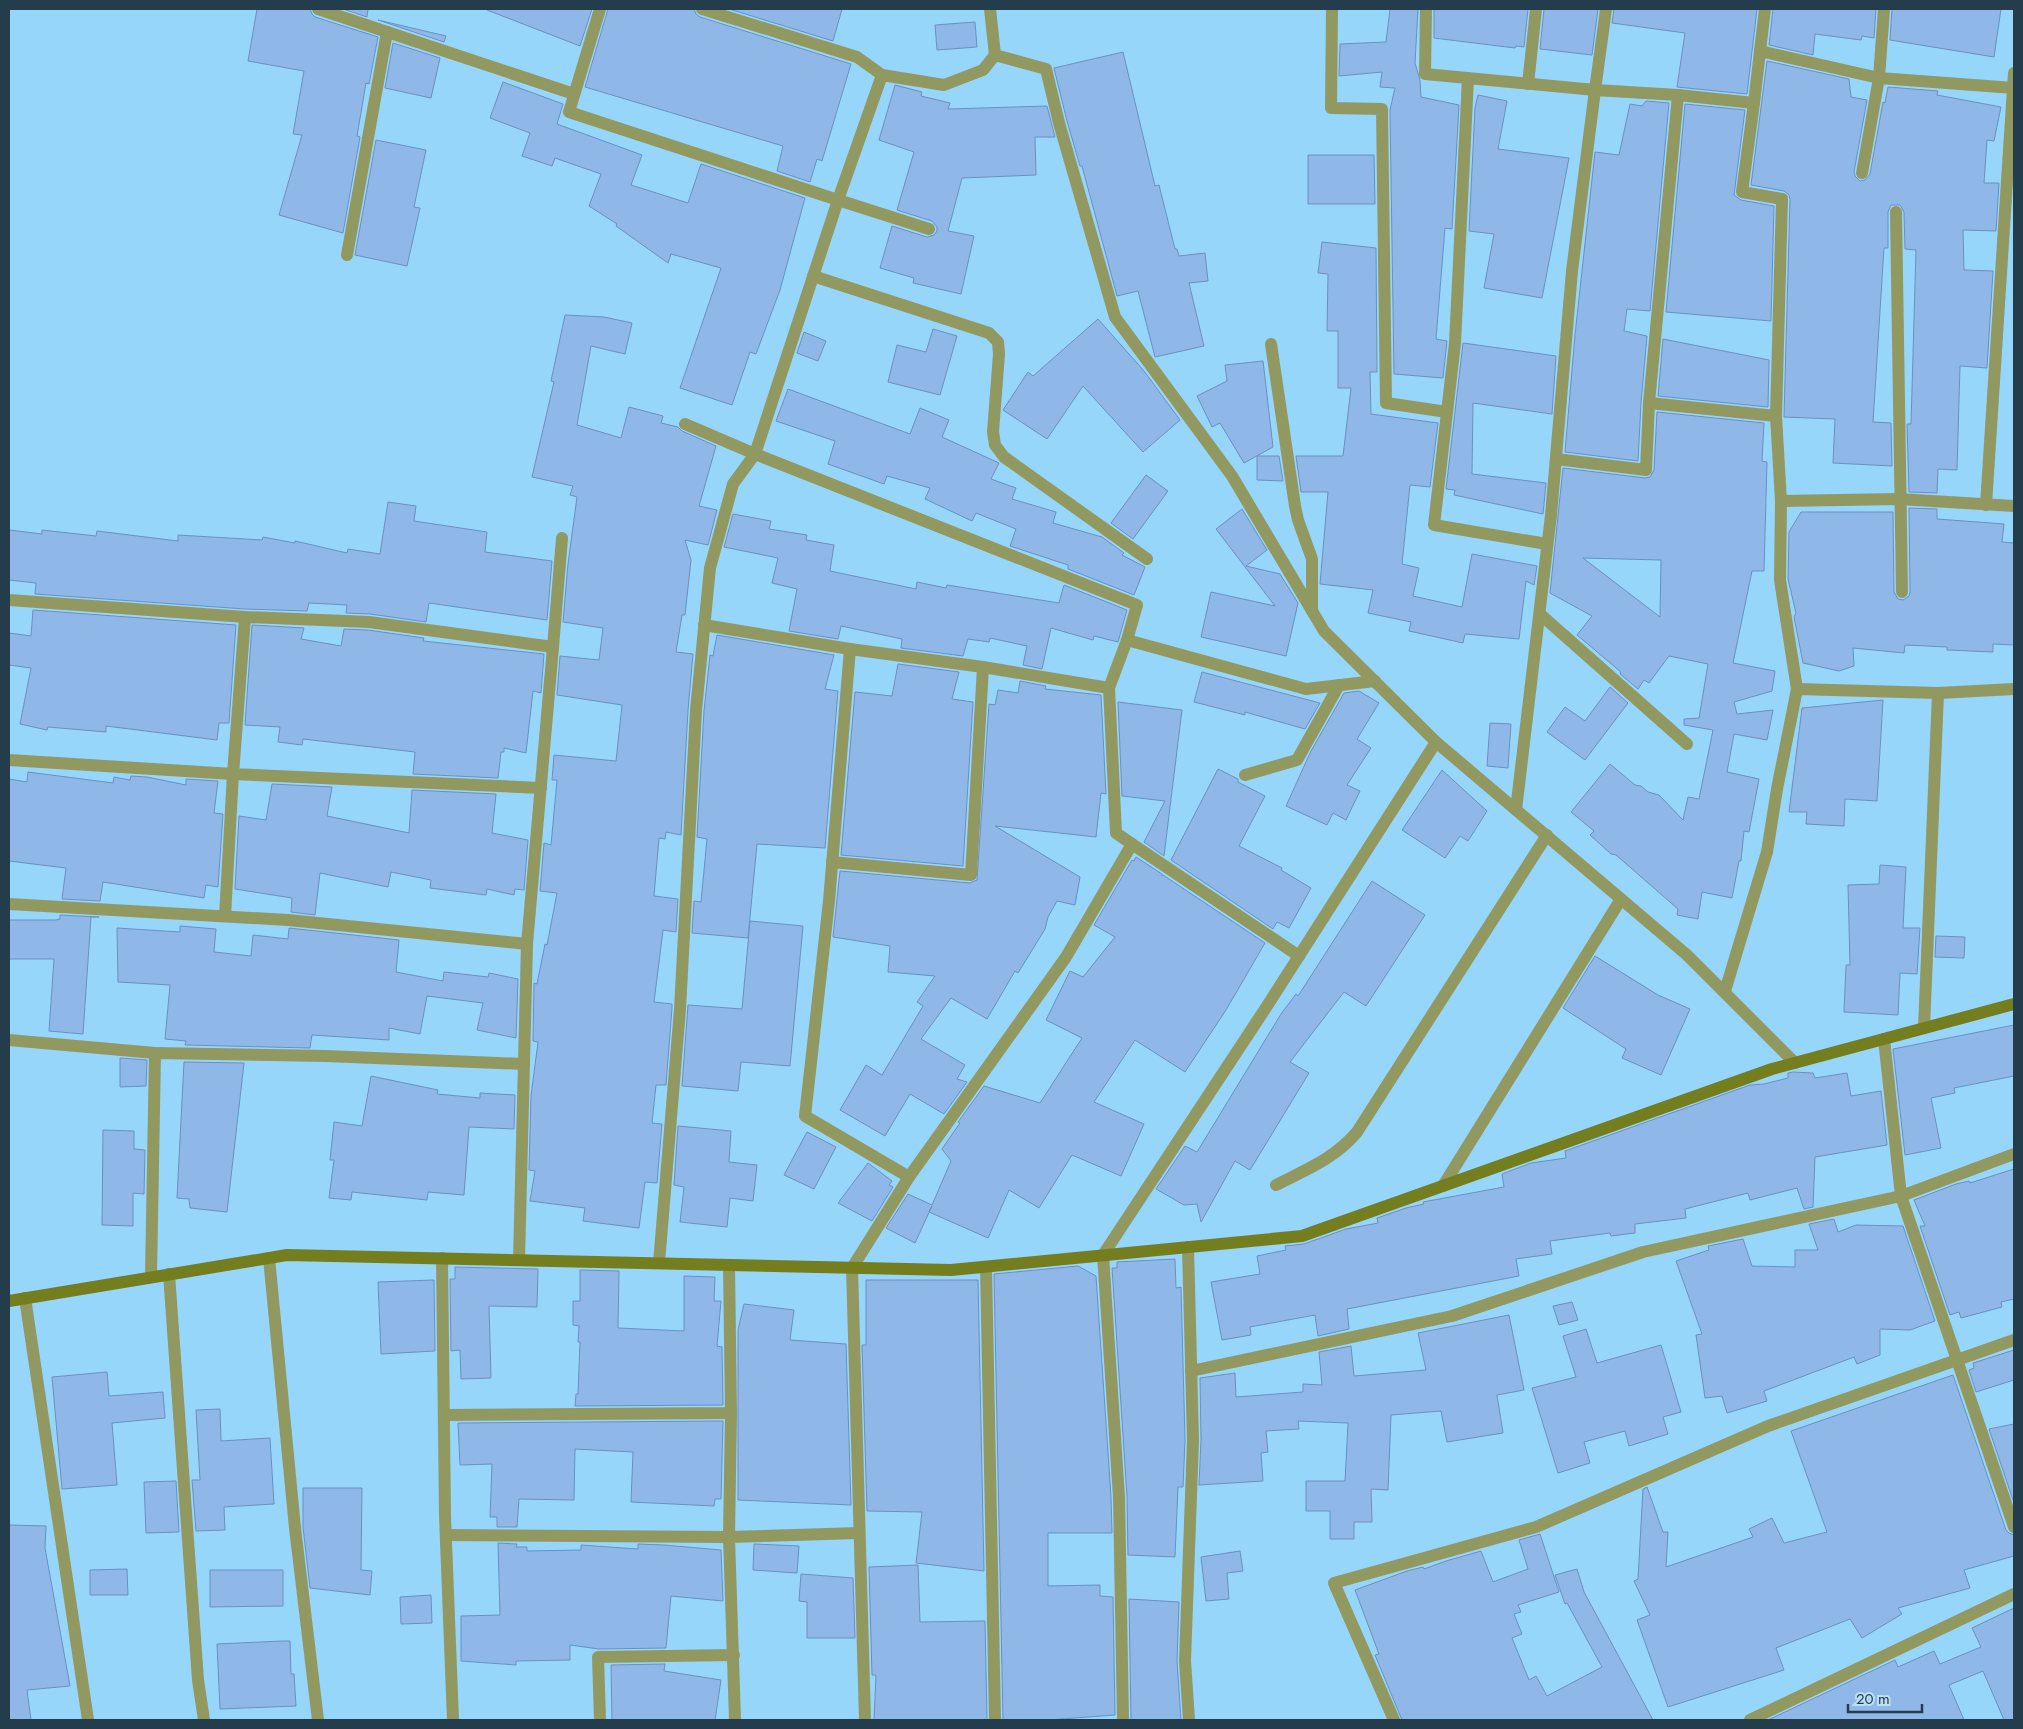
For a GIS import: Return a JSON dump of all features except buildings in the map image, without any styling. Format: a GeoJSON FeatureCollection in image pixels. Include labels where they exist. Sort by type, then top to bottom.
{"type":"FeatureCollection","features":[{"type":"Feature","properties":{"kind":"street"},"geometry":{"type":"LineString","coordinates":[[318,9],[574,94]]}},
{"type":"Feature","properties":{"kind":"street"},"geometry":{"type":"LineString","coordinates":[[600,9],[569,112],[929,229]]}},
{"type":"Feature","properties":{"kind":"street"},"geometry":{"type":"LineString","coordinates":[[702,9],[857,57],[882,75],[944,85],[983,70],[995,55],[990,9]]}},
{"type":"Feature","properties":{"kind":"street"},"geometry":{"type":"LineString","coordinates":[[1332,9],[1331,108],[1382,109],[1386,403],[1447,412]]}},
{"type":"Feature","properties":{"kind":"street"},"geometry":{"type":"LineString","coordinates":[[1426,9],[1425,74],[1754,103]]}},
{"type":"Feature","properties":{"kind":"street"},"geometry":{"type":"LineString","coordinates":[[1528,84],[1536,9]]}},
{"type":"Feature","properties":{"kind":"street"},"geometry":{"type":"LineString","coordinates":[[1516,810],[1551,515],[1572,271],[1606,9]]}},
{"type":"Feature","properties":{"kind":"street"},"geometry":{"type":"LineString","coordinates":[[1725,991],[1767,852],[1797,689],[1780,580],[1781,500],[1776,416],[1782,199],[1742,192],[1765,9]]}},
{"type":"Feature","properties":{"kind":"street"},"geometry":{"type":"LineString","coordinates":[[1862,174],[1879,78],[1884,9]]}},
{"type":"Feature","properties":{"kind":"street"},"geometry":{"type":"LineString","coordinates":[[346,255],[387,32]]}},
{"type":"Feature","properties":{"kind":"street"},"geometry":{"type":"LineString","coordinates":[[1760,51],[1879,78],[2014,88]]}},
{"type":"Feature","properties":{"kind":"street"},"geometry":{"type":"LineString","coordinates":[[995,55],[1046,69],[1059,123],[1115,317],[1232,476],[1324,631],[1436,742],[1687,955],[1795,1063]]}},
{"type":"Feature","properties":{"kind":"street"},"geometry":{"type":"LineString","coordinates":[[1986,505],[2014,72]]}},
{"type":"Feature","properties":{"kind":"street"},"geometry":{"type":"LineString","coordinates":[[659,1263],[680,1010],[696,710],[710,568],[733,484],[754,454],[838,200],[882,75]]}},
{"type":"Feature","properties":{"kind":"street"},"geometry":{"type":"LineString","coordinates":[[1468,78],[1455,343],[1434,525],[1547,544]]}},
{"type":"Feature","properties":{"kind":"street"},"geometry":{"type":"LineString","coordinates":[[1556,459],[1646,470],[1649,403],[1678,95]]}},
{"type":"Feature","properties":{"kind":"street"},"geometry":{"type":"LineString","coordinates":[[1896,212],[1899,499],[1902,592]]}},
{"type":"Feature","properties":{"kind":"street"},"geometry":{"type":"LineString","coordinates":[[813,276],[989,333],[998,342],[999,354],[993,432],[996,445],[1004,457],[1147,559]]}},
{"type":"Feature","properties":{"kind":"street"},"geometry":{"type":"LineString","coordinates":[[1271,344],[1295,506],[1312,559],[1312,611]]}},
{"type":"Feature","properties":{"kind":"street"},"geometry":{"type":"LineString","coordinates":[[1649,403],[1776,416]]}},
{"type":"Feature","properties":{"kind":"street"},"geometry":{"type":"LineString","coordinates":[[685,424],[754,454],[1137,605],[1127,640],[1109,688],[1116,832],[1299,956]]}},
{"type":"Feature","properties":{"kind":"street"},"geometry":{"type":"LineString","coordinates":[[1781,500],[1899,499],[2014,506]]}},
{"type":"Feature","properties":{"kind":"street"},"geometry":{"type":"LineString","coordinates":[[519,1260],[527,944],[562,538]]}},
{"type":"Feature","properties":{"kind":"street"},"geometry":{"type":"LineString","coordinates":[[9,600],[245,617],[370,622],[553,647]]}},
{"type":"Feature","properties":{"kind":"street"},"geometry":{"type":"LineString","coordinates":[[1540,614],[1687,744]]}},
{"type":"Feature","properties":{"kind":"street"},"geometry":{"type":"LineString","coordinates":[[225,916],[245,617]]}},
{"type":"Feature","properties":{"kind":"street"},"geometry":{"type":"LineString","coordinates":[[704,625],[1109,688]]}},
{"type":"Feature","properties":{"kind":"street"},"geometry":{"type":"LineString","coordinates":[[1127,640],[1306,689],[1375,681]]}},
{"type":"Feature","properties":{"kind":"street"},"geometry":{"type":"LineString","coordinates":[[850,649],[832,862],[805,1116],[909,1177]]}},
{"type":"Feature","properties":{"kind":"street"},"geometry":{"type":"LineString","coordinates":[[832,862],[971,875],[983,667]]}},
{"type":"Feature","properties":{"kind":"street"},"geometry":{"type":"LineString","coordinates":[[1245,775],[1297,760],[1339,685]]}},
{"type":"Feature","properties":{"kind":"street"},"geometry":{"type":"LineString","coordinates":[[1797,689],[1938,693],[2014,689]]}},
{"type":"Feature","properties":{"kind":"street"},"geometry":{"type":"LineString","coordinates":[[1924,1028],[1938,693]]}},
{"type":"Feature","properties":{"kind":"street"},"geometry":{"type":"LineString","coordinates":[[1123,1720],[1119,1497],[1103,1255],[1299,956],[1436,742]]}},
{"type":"Feature","properties":{"kind":"street"},"geometry":{"type":"LineString","coordinates":[[9,760],[233,774],[541,788]]}},
{"type":"Feature","properties":{"kind":"street"},"geometry":{"type":"LineString","coordinates":[[1276,1185],[1329,1157],[1344,1146],[1357,1132],[1547,835]]}},
{"type":"Feature","properties":{"kind":"street"},"geometry":{"type":"LineString","coordinates":[[864,1720],[852,1268],[909,1177],[1066,957],[1132,844]]}},
{"type":"Feature","properties":{"kind":"street"},"geometry":{"type":"LineString","coordinates":[[1443,1186],[1621,898]]}},
{"type":"Feature","properties":{"kind":"street"},"geometry":{"type":"LineString","coordinates":[[9,904],[288,920],[527,944]]}},
{"type":"Feature","properties":{"kind":"street"},"geometry":{"type":"LineString","coordinates":[[9,1301],[287,1254],[951,1270],[1302,1236],[1762,1072],[2014,1004]]}},
{"type":"Feature","properties":{"kind":"street"},"geometry":{"type":"LineString","coordinates":[[1884,1039],[1901,1196],[2014,1527]]}},
{"type":"Feature","properties":{"kind":"street"},"geometry":{"type":"LineString","coordinates":[[9,1040],[155,1053],[326,1056],[524,1064]]}},
{"type":"Feature","properties":{"kind":"street"},"geometry":{"type":"LineString","coordinates":[[151,1277],[155,1053]]}},
{"type":"Feature","properties":{"kind":"street"},"geometry":{"type":"LineString","coordinates":[[1191,1371],[1452,1316],[1643,1252],[1901,1196],[2014,1154]]}},
{"type":"Feature","properties":{"kind":"street"},"geometry":{"type":"LineString","coordinates":[[1188,1247],[1193,1440],[1185,1661],[1190,1720]]}},
{"type":"Feature","properties":{"kind":"street"},"geometry":{"type":"LineString","coordinates":[[269,1258],[295,1528],[318,1720]]}},
{"type":"Feature","properties":{"kind":"street"},"geometry":{"type":"LineString","coordinates":[[442,1258],[446,1535],[454,1720]]}},
{"type":"Feature","properties":{"kind":"street"},"geometry":{"type":"LineString","coordinates":[[729,1265],[729,1537],[735,1720]]}},
{"type":"Feature","properties":{"kind":"street"},"geometry":{"type":"LineString","coordinates":[[986,1267],[995,1720]]}},
{"type":"Feature","properties":{"kind":"street"},"geometry":{"type":"LineString","coordinates":[[169,1274],[198,1680],[204,1720]]}},
{"type":"Feature","properties":{"kind":"street"},"geometry":{"type":"LineString","coordinates":[[25,1298],[88,1720]]}},
{"type":"Feature","properties":{"kind":"street"},"geometry":{"type":"LineString","coordinates":[[1394,1720],[1334,1583],[1536,1527],[1768,1426],[2014,1340]]}},
{"type":"Feature","properties":{"kind":"street"},"geometry":{"type":"LineString","coordinates":[[444,1415],[730,1413]]}},
{"type":"Feature","properties":{"kind":"street"},"geometry":{"type":"LineString","coordinates":[[446,1535],[729,1537],[859,1533]]}},
{"type":"Feature","properties":{"kind":"street"},"geometry":{"type":"LineString","coordinates":[[1755,1719],[2014,1594]]}},
{"type":"Feature","properties":{"kind":"street"},"geometry":{"type":"LineString","coordinates":[[600,1720],[598,1657],[734,1655]]}}]}
